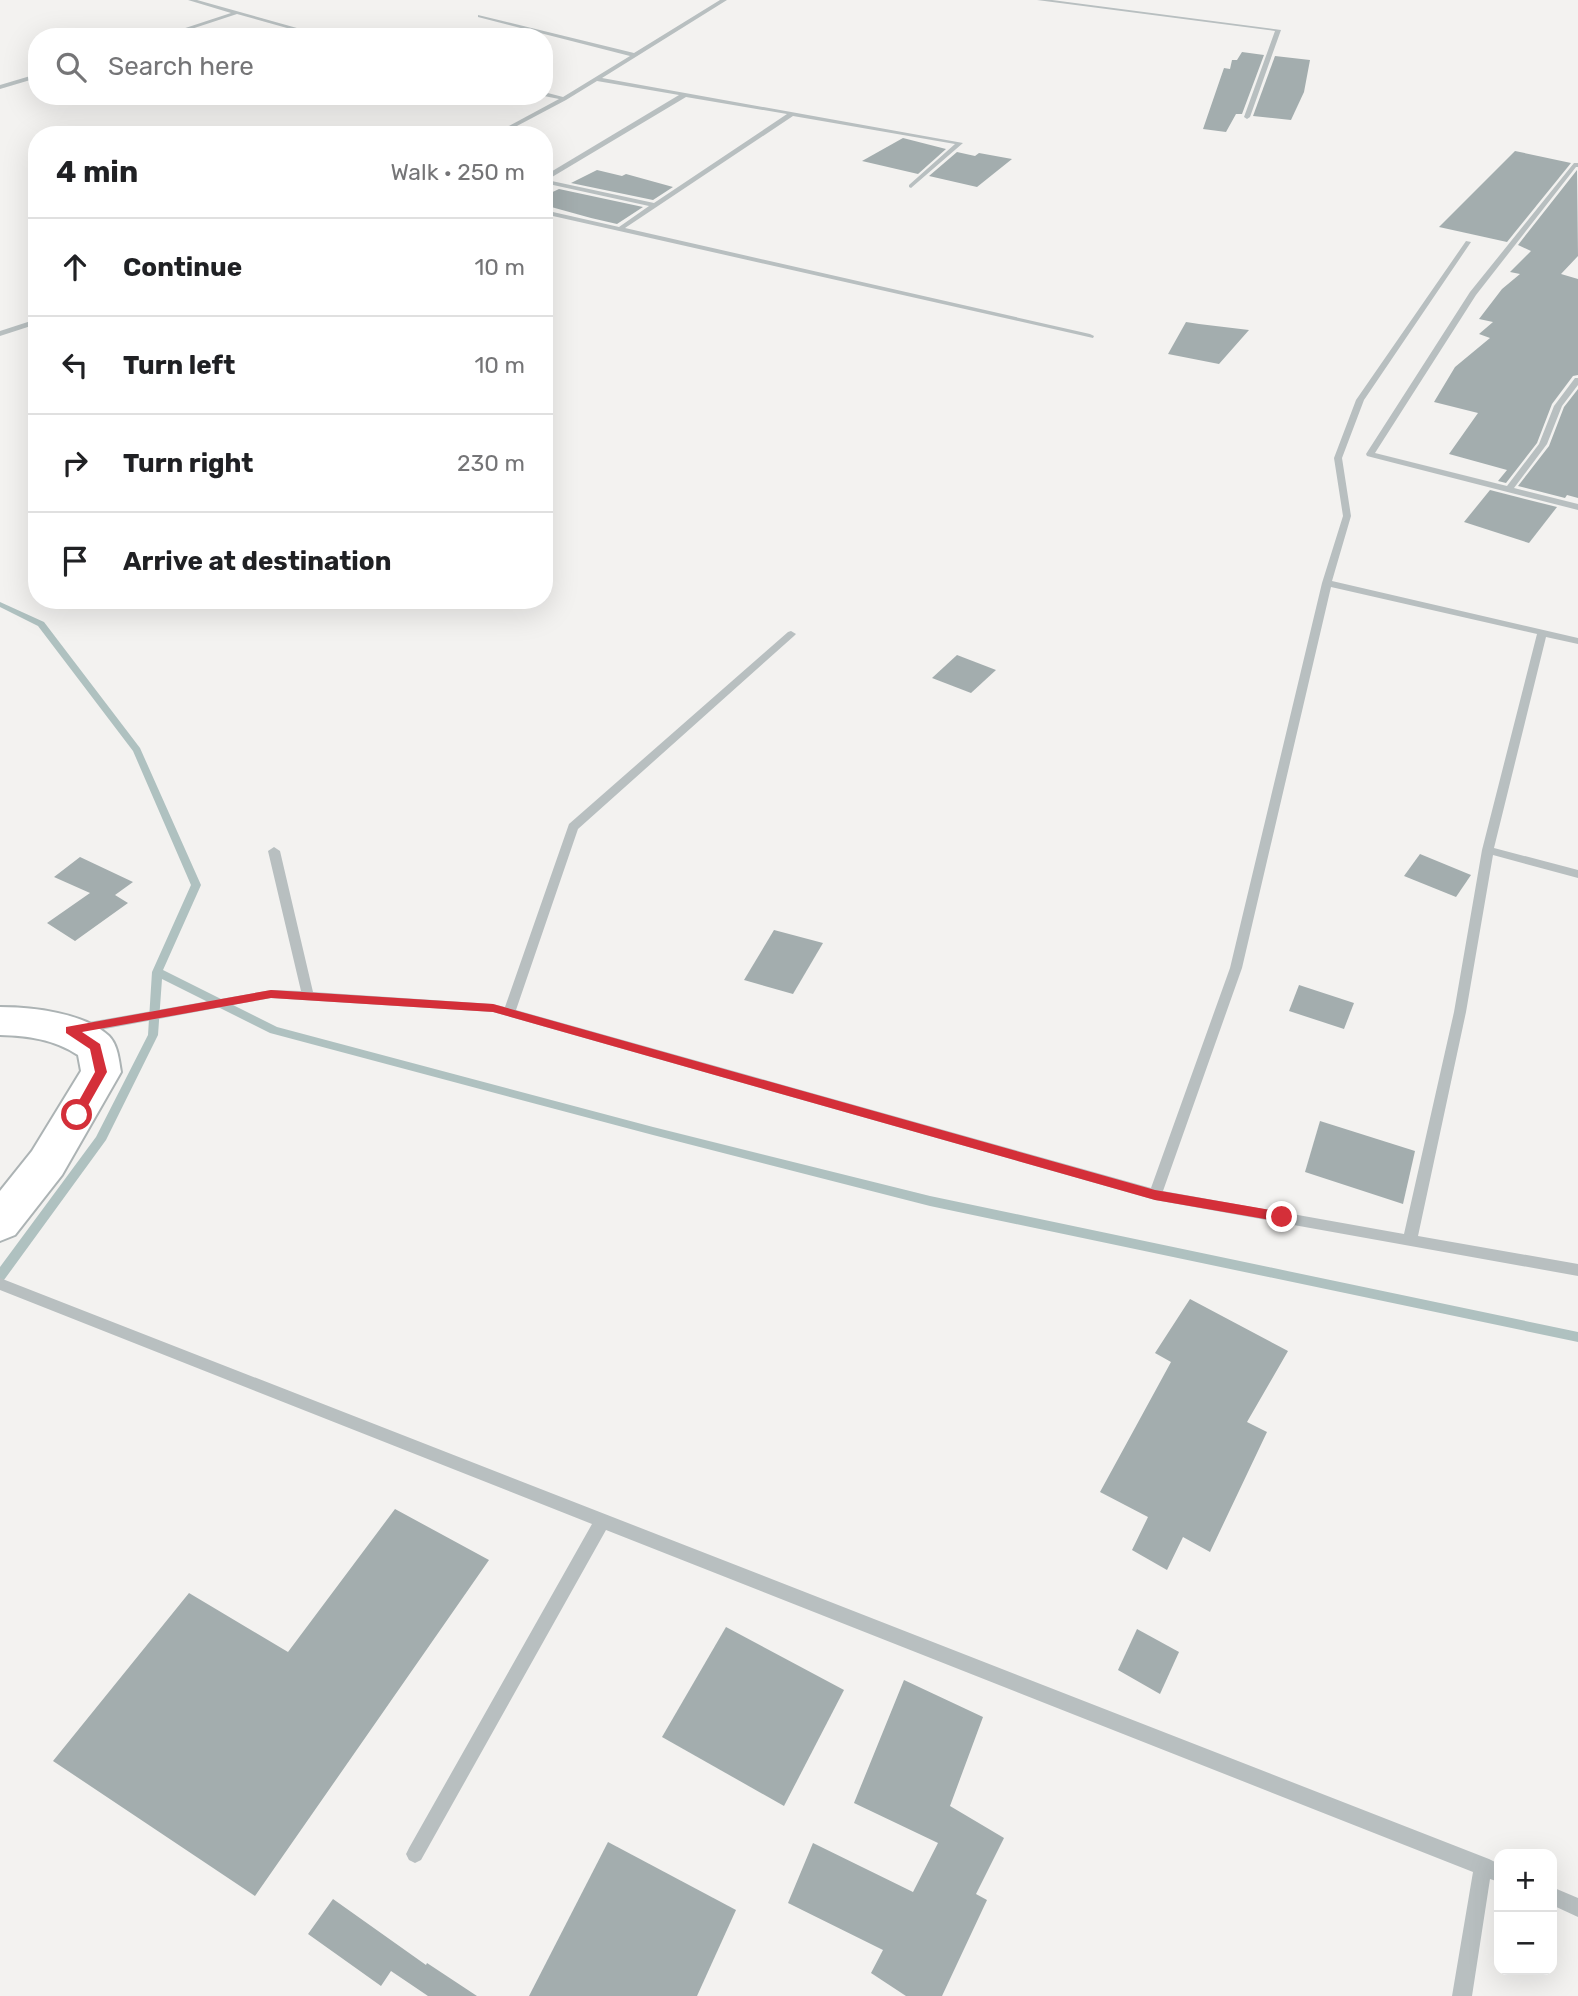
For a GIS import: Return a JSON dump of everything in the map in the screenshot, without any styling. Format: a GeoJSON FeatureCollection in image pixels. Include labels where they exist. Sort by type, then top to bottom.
{"type":"FeatureCollection","features":[{"type":"Feature","properties":{"kind":"main road"},"geometry":{"type":"LineString","coordinates":[[0,1021],[31,1021],[71,1030],[96,1047],[101,1072],[47,1163],[0,1223]]}},
{"type":"Feature","properties":{"kind":"street"},"geometry":{"type":"LineString","coordinates":[[191,0],[293,28]]}},
{"type":"Feature","properties":{"kind":"street"},"geometry":{"type":"LineString","coordinates":[[553,105],[724,0]]}},
{"type":"Feature","properties":{"kind":"street"},"geometry":{"type":"LineString","coordinates":[[1040,0],[1278,30],[1247,117]]}},
{"type":"Feature","properties":{"kind":"street"},"geometry":{"type":"LineString","coordinates":[[190,28],[237,13]]}},
{"type":"Feature","properties":{"kind":"street"},"geometry":{"type":"LineString","coordinates":[[480,16],[528,28]]}},
{"type":"Feature","properties":{"kind":"street"},"geometry":{"type":"LineString","coordinates":[[553,34],[635,55]]}},
{"type":"Feature","properties":{"kind":"street"},"geometry":{"type":"LineString","coordinates":[[0,87],[28,79]]}},
{"type":"Feature","properties":{"kind":"street"},"geometry":{"type":"LineString","coordinates":[[596,79],[960,143],[911,186]]}},
{"type":"Feature","properties":{"kind":"street"},"geometry":{"type":"LineString","coordinates":[[553,175],[686,94]]}},
{"type":"Feature","properties":{"kind":"street"},"geometry":{"type":"LineString","coordinates":[[553,96],[564,99]]}},
{"type":"Feature","properties":{"kind":"street"},"geometry":{"type":"LineString","coordinates":[[512,126],[552,105]]}},
{"type":"Feature","properties":{"kind":"street"},"geometry":{"type":"LineString","coordinates":[[620,229],[793,113]]}},
{"type":"Feature","properties":{"kind":"street"},"geometry":{"type":"LineString","coordinates":[[1578,166],[1574,165],[1473,294],[1370,454],[1578,507]]}},
{"type":"Feature","properties":{"kind":"street"},"geometry":{"type":"LineString","coordinates":[[553,182],[653,205]]}},
{"type":"Feature","properties":{"kind":"street"},"geometry":{"type":"LineString","coordinates":[[553,214],[1090,336]]}},
{"type":"Feature","properties":{"kind":"street"},"geometry":{"type":"LineString","coordinates":[[1155,1195],[1236,968],[1327,583],[1346,516],[1338,458],[1360,400],[1468,242]]}},
{"type":"Feature","properties":{"kind":"street"},"geometry":{"type":"LineString","coordinates":[[0,334],[28,324]]}},
{"type":"Feature","properties":{"kind":"street"},"geometry":{"type":"LineString","coordinates":[[1509,489],[1543,444],[1558,406],[1578,380]]}},
{"type":"Feature","properties":{"kind":"street"},"geometry":{"type":"LineString","coordinates":[[1327,583],[1578,641]]}},
{"type":"Feature","properties":{"kind":"street"},"geometry":{"type":"LineString","coordinates":[[1410,1240],[1460,1012],[1488,850],[1542,633]]}},
{"type":"Feature","properties":{"kind":"street"},"geometry":{"type":"LineString","coordinates":[[509,1012],[573,827],[791,634]]}},
{"type":"Feature","properties":{"kind":"street"},"geometry":{"type":"LineString","coordinates":[[1488,850],[1578,874]]}},
{"type":"Feature","properties":{"kind":"street"},"geometry":{"type":"LineString","coordinates":[[274,851],[308,996]]}},
{"type":"Feature","properties":{"kind":"street"},"geometry":{"type":"LineString","coordinates":[[71,1030],[271,994],[493,1008],[1155,1195],[1578,1270]]}},
{"type":"Feature","properties":{"kind":"street"},"geometry":{"type":"LineString","coordinates":[[6,1286],[1491,1869],[1462,1996]]}},
{"type":"Feature","properties":{"kind":"street"},"geometry":{"type":"LineString","coordinates":[[415,1854],[603,1520]]}},
{"type":"Feature","properties":{"kind":"street"},"geometry":{"type":"LineString","coordinates":[[1557,1898],[1578,1908]]}},
{"type":"Feature","properties":{"kind":"building"},"geometry":{"type":"Polygon","coordinates":[[[1242,52],[1264,55],[1242,114],[1236,114],[1226,132],[1203,129],[1224,68],[1230,69],[1232,60],[1237,60],[1242,52]]]}},
{"type":"Feature","properties":{"kind":"building"},"geometry":{"type":"Polygon","coordinates":[[[1275,56],[1310,60],[1304,92],[1291,120],[1253,116],[1275,56]]]}},
{"type":"Feature","properties":{"kind":"building"},"geometry":{"type":"Polygon","coordinates":[[[903,138],[946,149],[918,174],[862,161],[903,138]]]}},
{"type":"Feature","properties":{"kind":"building"},"geometry":{"type":"Polygon","coordinates":[[[1515,151],[1571,163],[1507,242],[1439,227],[1515,151]]]}},
{"type":"Feature","properties":{"kind":"building"},"geometry":{"type":"Polygon","coordinates":[[[957,152],[1012,159],[977,187],[929,176],[957,152]]]}},
{"type":"Feature","properties":{"kind":"building"},"geometry":{"type":"Polygon","coordinates":[[[597,170],[622,176],[626,174],[673,187],[653,200],[571,183],[597,170]]]}},
{"type":"Feature","properties":{"kind":"building"},"geometry":{"type":"Polygon","coordinates":[[[1577,170],[1578,256],[1561,274],[1578,279],[1578,375],[1573,376],[1552,404],[1537,443],[1506,483],[1498,481],[1507,470],[1449,454],[1478,413],[1434,402],[1455,367],[1490,338],[1479,334],[1493,322],[1479,319],[1502,289],[1520,274],[1510,272],[1531,251],[1518,245],[1577,170]]]}},
{"type":"Feature","properties":{"kind":"building"},"geometry":{"type":"Polygon","coordinates":[[[559,189],[643,207],[617,224],[553,207],[553,192],[559,189]]]}},
{"type":"Feature","properties":{"kind":"building"},"geometry":{"type":"Polygon","coordinates":[[[1186,322],[1249,330],[1219,364],[1168,354],[1186,322]]]}},
{"type":"Feature","properties":{"kind":"building"},"geometry":{"type":"Polygon","coordinates":[[[1578,389],[1578,498],[1567,495],[1565,498],[1518,486],[1549,446],[1564,407],[1578,389]]]}},
{"type":"Feature","properties":{"kind":"building"},"geometry":{"type":"Polygon","coordinates":[[[1490,490],[1557,507],[1529,543],[1464,522],[1490,490]]]}},
{"type":"Feature","properties":{"kind":"building"},"geometry":{"type":"Polygon","coordinates":[[[957,655],[996,670],[971,693],[932,678],[957,655]]]}},
{"type":"Feature","properties":{"kind":"building"},"geometry":{"type":"Polygon","coordinates":[[[1420,854],[1471,875],[1456,897],[1404,876],[1420,854]]]}},
{"type":"Feature","properties":{"kind":"building"},"geometry":{"type":"Polygon","coordinates":[[[80,857],[133,882],[115,895],[128,903],[75,941],[47,923],[90,893],[54,877],[80,857]]]}},
{"type":"Feature","properties":{"kind":"building"},"geometry":{"type":"Polygon","coordinates":[[[774,930],[823,943],[793,994],[744,980],[774,930]]]}},
{"type":"Feature","properties":{"kind":"building"},"geometry":{"type":"Polygon","coordinates":[[[1299,985],[1354,1003],[1344,1029],[1289,1011],[1299,985]]]}},
{"type":"Feature","properties":{"kind":"building"},"geometry":{"type":"Polygon","coordinates":[[[1320,1121],[1415,1151],[1403,1204],[1305,1172],[1320,1121]]]}},
{"type":"Feature","properties":{"kind":"building"},"geometry":{"type":"Polygon","coordinates":[[[1190,1299],[1288,1351],[1247,1422],[1267,1432],[1210,1552],[1183,1537],[1167,1570],[1132,1550],[1148,1517],[1100,1492],[1171,1362],[1155,1353],[1190,1299]]]}},
{"type":"Feature","properties":{"kind":"building"},"geometry":{"type":"Polygon","coordinates":[[[395,1509],[489,1560],[255,1896],[53,1761],[189,1593],[288,1652],[395,1509]]]}},
{"type":"Feature","properties":{"kind":"building"},"geometry":{"type":"Polygon","coordinates":[[[726,1627],[844,1690],[784,1806],[662,1737],[726,1627]]]}},
{"type":"Feature","properties":{"kind":"building"},"geometry":{"type":"Polygon","coordinates":[[[1137,1629],[1179,1652],[1160,1694],[1118,1670],[1137,1629]]]}},
{"type":"Feature","properties":{"kind":"building"},"geometry":{"type":"Polygon","coordinates":[[[904,1680],[983,1717],[950,1806],[1004,1838],[976,1894],[987,1900],[942,1996],[906,1996],[871,1973],[883,1950],[788,1903],[813,1843],[913,1892],[938,1843],[854,1803],[904,1680]]]}},
{"type":"Feature","properties":{"kind":"building"},"geometry":{"type":"Polygon","coordinates":[[[608,1842],[736,1910],[697,1996],[529,1996],[608,1842]]]}},
{"type":"Feature","properties":{"kind":"building"},"geometry":{"type":"Polygon","coordinates":[[[333,1899],[426,1965],[427,1963],[477,1996],[428,1996],[391,1971],[381,1986],[308,1934],[333,1899]]]}},
{"type":"Feature","properties":{"kind":"waterway"},"geometry":{"type":"LineString","coordinates":[[0,604],[41,624],[137,750],[196,885],[157,972]]}},
{"type":"Feature","properties":{"kind":"waterway"},"geometry":{"type":"LineString","coordinates":[[0,1276],[100,1140],[153,1035],[157,972]]}},
{"type":"Feature","properties":{"kind":"waterway"},"geometry":{"type":"LineString","coordinates":[[157,972],[274,1030],[653,1131],[930,1201],[1578,1337]]}},
{"type":"Feature","properties":{"kind":"route"},"geometry":{"type":"LineString","coordinates":[[77,1115],[101,1072],[96,1047],[71,1030],[271,994],[493,1008],[1155,1195],[1282,1217]]}}]}
